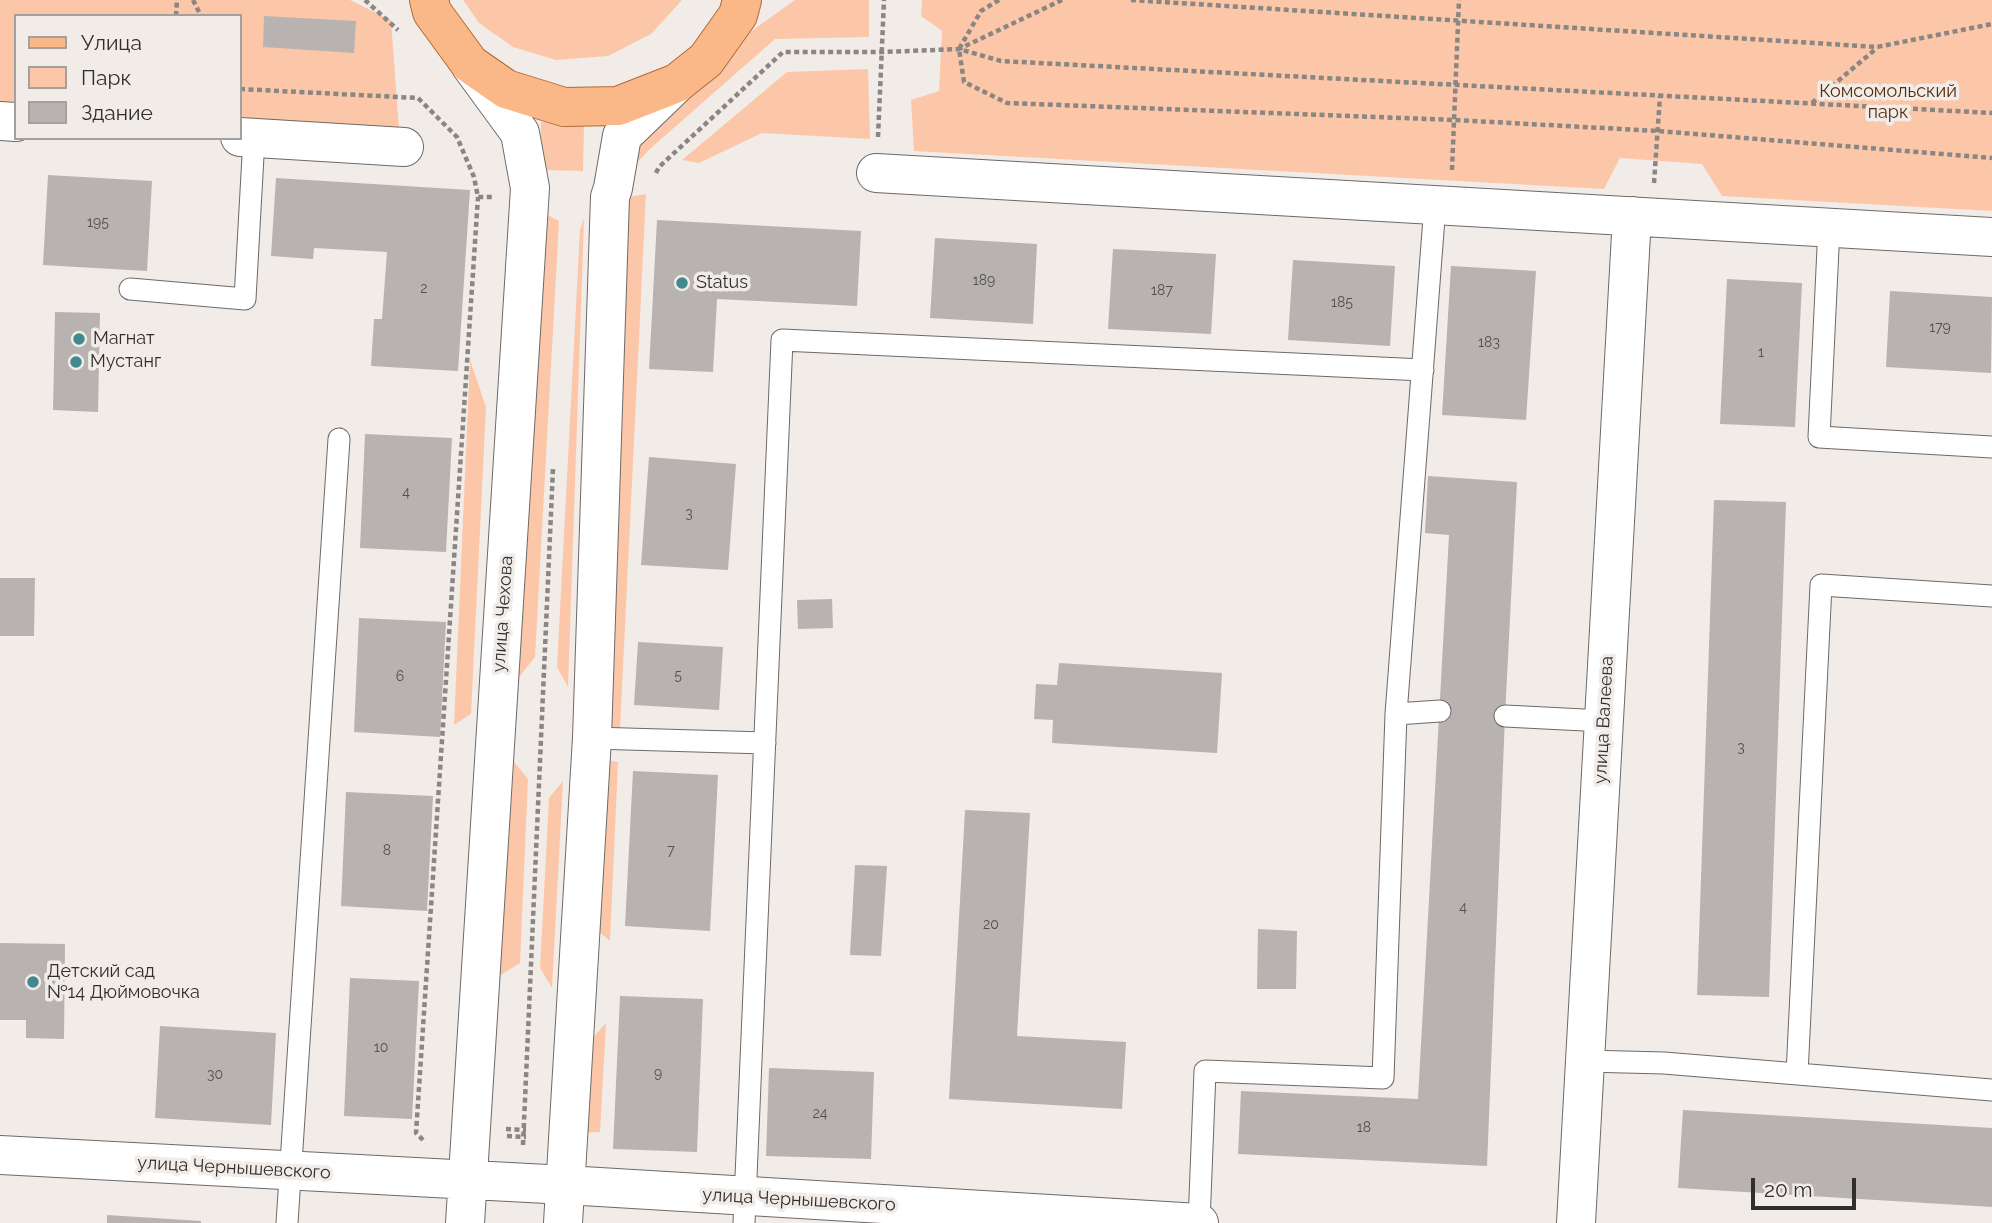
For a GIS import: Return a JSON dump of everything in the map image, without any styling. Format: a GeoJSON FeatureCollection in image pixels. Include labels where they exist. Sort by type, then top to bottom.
{"type":"FeatureCollection","features":[{"type":"Feature","properties":{"kind":"main road"},"geometry":{"type":"LineString","coordinates":[[691,71],[738,15],[742,0]]}},
{"type":"Feature","properties":{"kind":"main road"},"geometry":{"type":"LineString","coordinates":[[424,4],[470,64],[506,89],[564,107],[618,106],[691,71],[771,0]]}},
{"type":"Feature","properties":{"kind":"street","name":"улица Чехова"},"geometry":{"type":"LineString","coordinates":[[465,1223],[530,188],[520,133],[470,64]]}},
{"type":"Feature","properties":{"kind":"street"},"geometry":{"type":"LineString","coordinates":[[563,1223],[592,737],[610,197],[622,136],[691,71]]}},
{"type":"Feature","properties":{"kind":"street"},"geometry":{"type":"LineString","coordinates":[[247,137],[404,147]]}},
{"type":"Feature","properties":{"kind":"street"},"geometry":{"type":"LineString","coordinates":[[876,173],[1443,193],[1643,205],[1829,227],[1992,237]]}},
{"type":"Feature","properties":{"kind":"street","name":"улица Валеева"},"geometry":{"type":"LineString","coordinates":[[1576,1223],[1604,721],[1643,205]]}},
{"type":"Feature","properties":{"kind":"street","name":"улица Чернышевского"},"geometry":{"type":"LineString","coordinates":[[0,1155],[468,1181]]}},
{"type":"Feature","properties":{"kind":"street"},"geometry":{"type":"LineString","coordinates":[[468,1181],[566,1185]]}},
{"type":"Feature","properties":{"kind":"street","name":"улица Чернышевского"},"geometry":{"type":"LineString","coordinates":[[566,1185],[744,1210],[1199,1223]]}},
{"type":"Feature","properties":{"kind":"lane"},"geometry":{"type":"LineString","coordinates":[[130,289],[246,299],[247,137]]}},
{"type":"Feature","properties":{"kind":"lane"},"geometry":{"type":"LineString","coordinates":[[1199,1223],[1205,1071],[1383,1078],[1396,714],[1423,370],[1443,193]]}},
{"type":"Feature","properties":{"kind":"lane"},"geometry":{"type":"LineString","coordinates":[[1829,227],[1819,438],[1992,447]]}},
{"type":"Feature","properties":{"kind":"lane"},"geometry":{"type":"LineString","coordinates":[[744,1210],[782,340],[1423,370]]}},
{"type":"Feature","properties":{"kind":"lane"},"geometry":{"type":"LineString","coordinates":[[288,1223],[339,439]]}},
{"type":"Feature","properties":{"kind":"lane"},"geometry":{"type":"LineString","coordinates":[[1797,1073],[1821,585],[1992,596]]}},
{"type":"Feature","properties":{"kind":"lane"},"geometry":{"type":"LineString","coordinates":[[1396,714],[1440,711]]}},
{"type":"Feature","properties":{"kind":"lane"},"geometry":{"type":"LineString","coordinates":[[1505,716],[1604,721]]}},
{"type":"Feature","properties":{"kind":"lane"},"geometry":{"type":"LineString","coordinates":[[592,737],[765,743]]}},
{"type":"Feature","properties":{"kind":"lane"},"geometry":{"type":"LineString","coordinates":[[1585,1060],[1664,1063],[1992,1090]]}},
{"type":"Feature","properties":{"kind":"path"},"geometry":{"type":"LineString","coordinates":[[876,173],[884,0]]}},
{"type":"Feature","properties":{"kind":"path"},"geometry":{"type":"LineString","coordinates":[[999,0],[981,11],[959,49],[964,82],[1007,103],[1455,120],[1658,131],[1992,158]]}},
{"type":"Feature","properties":{"kind":"path"},"geometry":{"type":"LineString","coordinates":[[959,49],[1062,0]]}},
{"type":"Feature","properties":{"kind":"path"},"geometry":{"type":"LineString","coordinates":[[1131,0],[1877,47],[1992,23]]}},
{"type":"Feature","properties":{"kind":"path"},"geometry":{"type":"LineString","coordinates":[[1443,193],[1455,120],[1460,0]]}},
{"type":"Feature","properties":{"kind":"path"},"geometry":{"type":"LineString","coordinates":[[1811,104],[1877,47]]}},
{"type":"Feature","properties":{"kind":"path"},"geometry":{"type":"LineString","coordinates":[[654,176],[659,167],[783,52],[959,49],[1001,61],[1992,113]]}},
{"type":"Feature","properties":{"kind":"path"},"geometry":{"type":"LineString","coordinates":[[1643,205],[1658,131],[1660,96]]}},
{"type":"Feature","properties":{"kind":"path"},"geometry":{"type":"LineString","coordinates":[[425,1143],[416,1133],[478,197]]}},
{"type":"Feature","properties":{"kind":"path"},"geometry":{"type":"LineString","coordinates":[[523,1153],[553,463]]}},
{"type":"Feature","properties":{"kind":"path"},"geometry":{"type":"LineString","coordinates":[[502,1129],[534,1134]]}},
{"type":"Feature","properties":{"kind":"path"},"geometry":{"type":"LineString","coordinates":[[503,1136],[524,1133]]}},
{"type":"Feature","properties":{"kind":"green space"},"geometry":{"type":"Polygon","coordinates":[[[0,0],[350,0],[391,20],[399,129],[242,120],[242,14],[14,14],[14,107],[0,106],[0,0]]]}},
{"type":"Feature","properties":{"kind":"green space"},"geometry":{"type":"Polygon","coordinates":[[[463,0],[682,0],[651,34],[608,56],[556,60],[513,47],[479,23],[463,0]]]}},
{"type":"Feature","properties":{"kind":"green space"},"geometry":{"type":"Polygon","coordinates":[[[795,0],[869,0],[869,37],[775,39],[651,148],[626,174],[642,133],[743,37],[795,0]]]}},
{"type":"Feature","properties":{"kind":"green space","name":"Комсомольский парк"},"geometry":{"type":"Polygon","coordinates":[[[922,0],[1992,0],[1992,211],[1722,196],[1702,164],[1620,158],[1604,189],[914,151],[911,100],[939,91],[942,31],[921,16],[922,0]]]}},
{"type":"Feature","properties":{"kind":"green space"},"geometry":{"type":"Polygon","coordinates":[[[868,69],[870,139],[762,133],[699,163],[682,160],[787,72],[868,69]]]}},
{"type":"Feature","properties":{"kind":"green space"},"geometry":{"type":"Polygon","coordinates":[[[541,122],[584,123],[583,171],[540,170],[541,122]]]}},
{"type":"Feature","properties":{"kind":"green space"},"geometry":{"type":"Polygon","coordinates":[[[646,194],[620,729],[601,729],[629,197],[646,194]]]}},
{"type":"Feature","properties":{"kind":"green space"},"geometry":{"type":"Polygon","coordinates":[[[542,212],[559,221],[535,657],[519,677],[542,212]]]}},
{"type":"Feature","properties":{"kind":"green space"},"geometry":{"type":"Polygon","coordinates":[[[584,218],[568,687],[557,667],[580,230],[584,218]]]}},
{"type":"Feature","properties":{"kind":"green space"},"geometry":{"type":"Polygon","coordinates":[[[470,360],[486,407],[471,714],[454,725],[470,360]]]}},
{"type":"Feature","properties":{"kind":"green space"},"geometry":{"type":"Polygon","coordinates":[[[600,759],[618,762],[610,941],[592,926],[600,759]]]}},
{"type":"Feature","properties":{"kind":"green space"},"geometry":{"type":"Polygon","coordinates":[[[514,762],[528,779],[520,963],[499,976],[514,762]]]}},
{"type":"Feature","properties":{"kind":"green space"},"geometry":{"type":"Polygon","coordinates":[[[563,781],[552,988],[540,968],[549,798],[563,781]]]}},
{"type":"Feature","properties":{"kind":"green space"},"geometry":{"type":"Polygon","coordinates":[[[606,1023],[600,1132],[582,1133],[587,1044],[606,1023]]]}},
{"type":"Feature","properties":{"kind":"building"},"geometry":{"type":"Polygon","coordinates":[[[264,16],[356,21],[354,53],[263,47],[264,16]]]}},
{"type":"Feature","properties":{"kind":"building"},"geometry":{"type":"Polygon","coordinates":[[[48,175],[152,181],[147,271],[43,265],[48,175]]]}},
{"type":"Feature","properties":{"kind":"building"},"geometry":{"type":"Polygon","coordinates":[[[276,178],[470,190],[458,371],[371,366],[374,319],[382,319],[387,252],[314,248],[313,259],[271,256],[276,178]]]}},
{"type":"Feature","properties":{"kind":"building"},"geometry":{"type":"Polygon","coordinates":[[[657,220],[861,231],[857,306],[717,299],[713,372],[649,369],[657,220]]]}},
{"type":"Feature","properties":{"kind":"building"},"geometry":{"type":"Polygon","coordinates":[[[935,238],[1037,244],[1033,324],[930,318],[935,238]]]}},
{"type":"Feature","properties":{"kind":"building"},"geometry":{"type":"Polygon","coordinates":[[[1113,249],[1216,254],[1211,334],[1108,329],[1113,249]]]}},
{"type":"Feature","properties":{"kind":"building"},"geometry":{"type":"Polygon","coordinates":[[[1293,260],[1395,266],[1390,346],[1288,340],[1293,260]]]}},
{"type":"Feature","properties":{"kind":"building"},"geometry":{"type":"Polygon","coordinates":[[[1451,266],[1536,271],[1526,420],[1442,415],[1451,266]]]}},
{"type":"Feature","properties":{"kind":"building"},"geometry":{"type":"Polygon","coordinates":[[[1727,279],[1802,283],[1795,427],[1720,424],[1727,279]]]}},
{"type":"Feature","properties":{"kind":"building"},"geometry":{"type":"Polygon","coordinates":[[[1890,291],[1992,297],[1991,373],[1886,367],[1890,291]]]}},
{"type":"Feature","properties":{"kind":"building","name":"Мустанг"},"geometry":{"type":"Polygon","coordinates":[[[55,312],[100,313],[98,412],[53,410],[55,312]]]}},
{"type":"Feature","properties":{"kind":"building"},"geometry":{"type":"Polygon","coordinates":[[[365,434],[452,438],[446,552],[360,548],[365,434]]]}},
{"type":"Feature","properties":{"kind":"building"},"geometry":{"type":"Polygon","coordinates":[[[649,457],[736,464],[728,570],[641,565],[649,457]]]}},
{"type":"Feature","properties":{"kind":"building"},"geometry":{"type":"Polygon","coordinates":[[[1428,476],[1517,482],[1487,1166],[1238,1154],[1241,1091],[1418,1099],[1449,535],[1425,533],[1428,476]]]}},
{"type":"Feature","properties":{"kind":"building"},"geometry":{"type":"Polygon","coordinates":[[[1714,500],[1786,502],[1769,997],[1697,995],[1714,500]]]}},
{"type":"Feature","properties":{"kind":"building"},"geometry":{"type":"Polygon","coordinates":[[[0,578],[35,578],[34,636],[0,636],[0,578]]]}},
{"type":"Feature","properties":{"kind":"building"},"geometry":{"type":"Polygon","coordinates":[[[832,599],[833,628],[798,629],[797,600],[832,599]]]}},
{"type":"Feature","properties":{"kind":"building"},"geometry":{"type":"Polygon","coordinates":[[[359,618],[446,622],[440,737],[354,732],[359,618]]]}},
{"type":"Feature","properties":{"kind":"building"},"geometry":{"type":"Polygon","coordinates":[[[638,642],[723,647],[719,710],[634,705],[638,642]]]}},
{"type":"Feature","properties":{"kind":"building"},"geometry":{"type":"Polygon","coordinates":[[[1059,663],[1222,673],[1217,753],[1052,743],[1053,720],[1034,719],[1036,684],[1057,685],[1059,663]]]}},
{"type":"Feature","properties":{"kind":"building"},"geometry":{"type":"Polygon","coordinates":[[[633,771],[718,775],[710,931],[625,926],[633,771]]]}},
{"type":"Feature","properties":{"kind":"building"},"geometry":{"type":"Polygon","coordinates":[[[346,792],[433,796],[427,911],[341,906],[346,792]]]}},
{"type":"Feature","properties":{"kind":"building"},"geometry":{"type":"Polygon","coordinates":[[[965,810],[1030,813],[1017,1036],[1126,1042],[1122,1109],[949,1099],[965,810]]]}},
{"type":"Feature","properties":{"kind":"building"},"geometry":{"type":"Polygon","coordinates":[[[855,865],[887,866],[881,956],[850,955],[855,865]]]}},
{"type":"Feature","properties":{"kind":"building"},"geometry":{"type":"Polygon","coordinates":[[[1258,929],[1297,931],[1296,989],[1257,989],[1258,929]]]}},
{"type":"Feature","properties":{"kind":"building","name":"Детский сад №14 Дюймовочка"},"geometry":{"type":"Polygon","coordinates":[[[0,943],[65,944],[64,1039],[26,1038],[26,1020],[0,1020],[0,943]]]}},
{"type":"Feature","properties":{"kind":"building"},"geometry":{"type":"Polygon","coordinates":[[[350,978],[419,981],[412,1119],[344,1116],[350,978]]]}},
{"type":"Feature","properties":{"kind":"building"},"geometry":{"type":"Polygon","coordinates":[[[620,996],[703,999],[697,1152],[613,1149],[620,996]]]}},
{"type":"Feature","properties":{"kind":"building"},"geometry":{"type":"Polygon","coordinates":[[[160,1026],[276,1033],[271,1125],[155,1118],[160,1026]]]}},
{"type":"Feature","properties":{"kind":"building"},"geometry":{"type":"Polygon","coordinates":[[[769,1068],[874,1072],[871,1159],[766,1156],[769,1068]]]}},
{"type":"Feature","properties":{"kind":"building"},"geometry":{"type":"Polygon","coordinates":[[[1683,1110],[1992,1128],[1992,1207],[1678,1188],[1683,1110]]]}},
{"type":"Feature","properties":{"kind":"building"},"geometry":{"type":"Polygon","coordinates":[[[107,1215],[201,1221],[201,1223],[107,1223],[107,1215]]]}},
{"type":"Feature","properties":{"kind":"place","name":"Status"},"geometry":{"type":"Point","coordinates":[682,283]}},
{"type":"Feature","properties":{"kind":"place","name":"Магнат"},"geometry":{"type":"Point","coordinates":[79,339]}},
{"type":"Feature","properties":{"kind":"place","name":"Мустанг"},"geometry":{"type":"Point","coordinates":[76,362]}},
{"type":"Feature","properties":{"kind":"place","name":"Детский сад №14 Дюймовочка"},"geometry":{"type":"Point","coordinates":[33,982]}}]}
